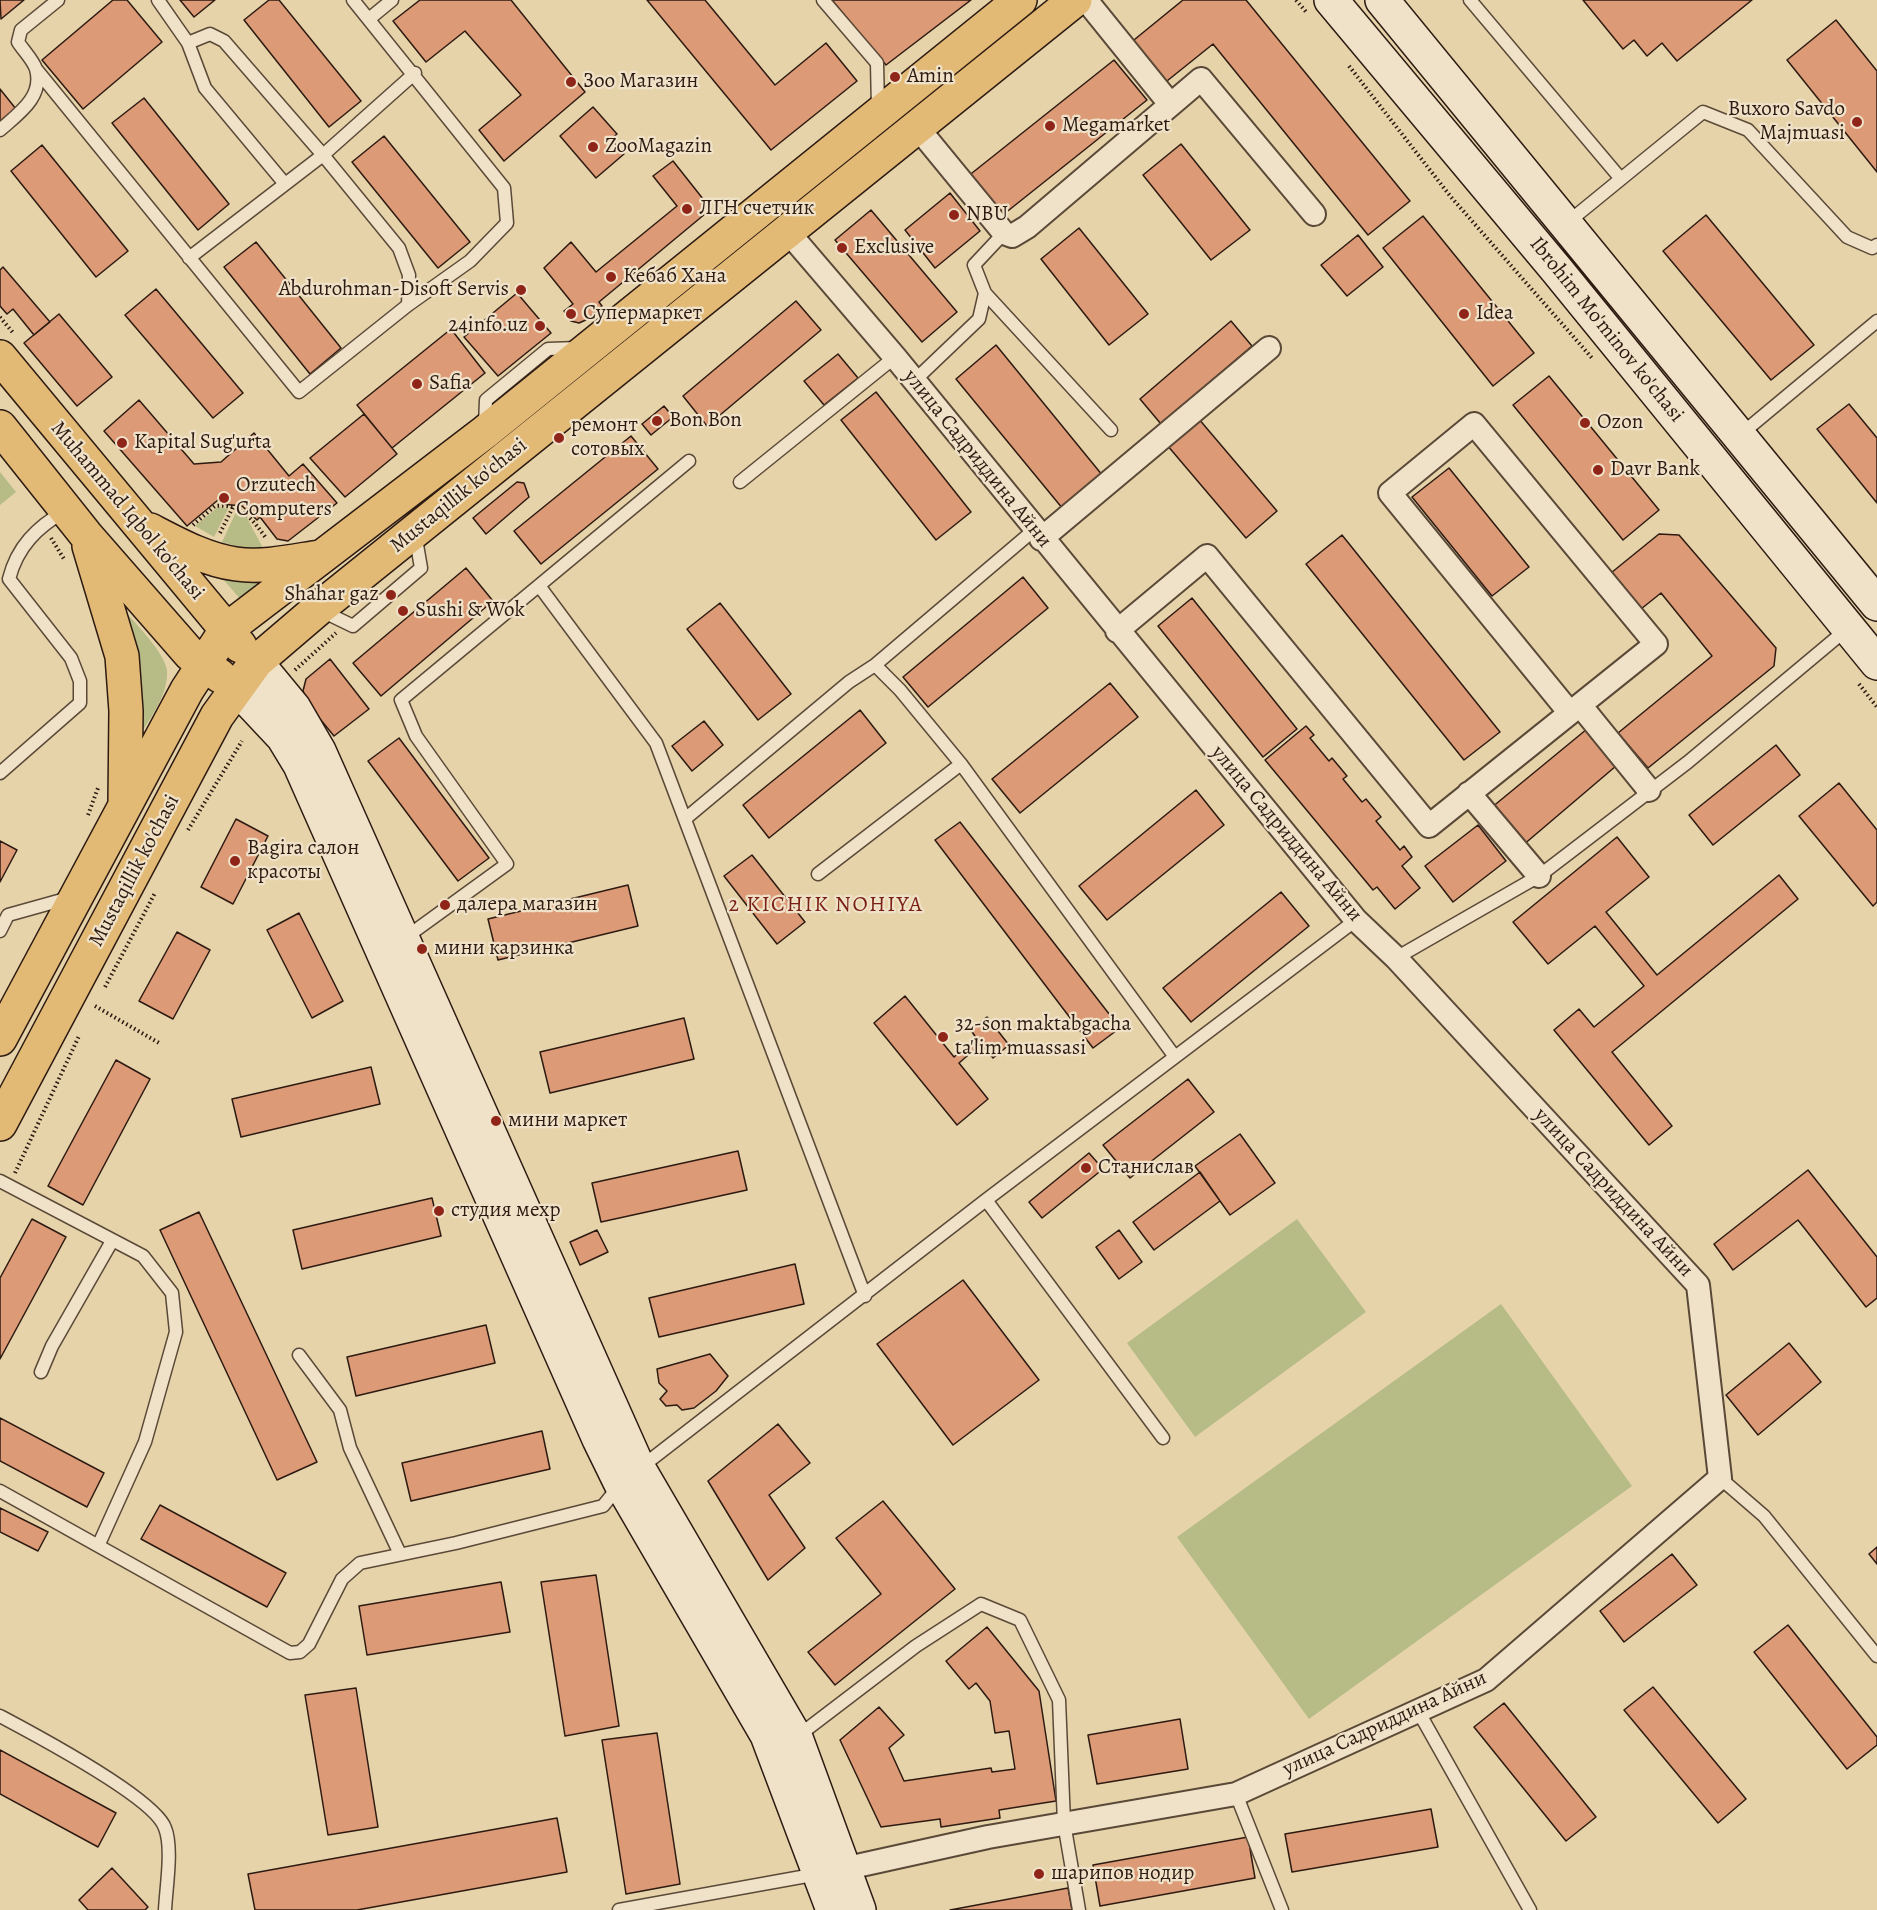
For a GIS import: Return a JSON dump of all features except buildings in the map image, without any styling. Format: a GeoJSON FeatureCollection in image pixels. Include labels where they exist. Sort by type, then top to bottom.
{"type":"FeatureCollection","features":[{"type":"Feature","properties":{"kind":"main road","name":"Mustaqillik ko'chasi"},"geometry":{"type":"LineString","coordinates":[[0,1039],[202,663],[226,630],[485,432],[1020,0]]}},
{"type":"Feature","properties":{"kind":"main road","name":"Mustaqillik ko'chasi"},"geometry":{"type":"LineString","coordinates":[[0,1124],[217,716],[256,662],[318,609],[1075,0]]}},
{"type":"Feature","properties":{"kind":"main road","name":"Ibrohim Mo'minov ko'chasi"},"geometry":{"type":"LineString","coordinates":[[1382,0],[1877,604]]}},
{"type":"Feature","properties":{"kind":"main road","name":"Ibrohim Mo'minov ko'chasi"},"geometry":{"type":"LineString","coordinates":[[1320,9],[1556,269],[1877,663]]}},
{"type":"Feature","properties":{"kind":"main road","name":"Muhammad Iqbol ko'chasi"},"geometry":{"type":"LineString","coordinates":[[7,346],[144,527],[226,630],[256,662]]}},
{"type":"Feature","properties":{"kind":"main road","name":"Muhammad Iqbol ko'chasi"},"geometry":{"type":"LineString","coordinates":[[0,427],[76,523],[190,654],[237,688]]}},
{"type":"Feature","properties":{"kind":"main road"},"geometry":{"type":"LineString","coordinates":[[76,523],[122,656],[126,711],[125,808]]}},
{"type":"Feature","properties":{"kind":"main road"},"geometry":{"type":"LineString","coordinates":[[144,527],[186,548],[236,564],[264,564],[321,557]]}},
{"type":"Feature","properties":{"kind":"main road"},"geometry":{"type":"LineString","coordinates":[[256,662],[279,688],[310,735],[403,939],[630,1476],[796,1737],[859,1910]]}},
{"type":"Feature","properties":{"kind":"main road"},"geometry":{"type":"LineString","coordinates":[[237,688],[283,737],[300,765],[418,1035],[630,1476],[767,1736],[833,1910]]}},
{"type":"Feature","properties":{"kind":"street"},"geometry":{"type":"LineString","coordinates":[[1086,0],[1170,104]]}},
{"type":"Feature","properties":{"kind":"street"},"geometry":{"type":"LineString","coordinates":[[917,127],[1004,233],[1012,236],[1027,228],[1201,79],[1314,214]]}},
{"type":"Feature","properties":{"kind":"street","name":"улица Садриддина Айни"},"geometry":{"type":"LineString","coordinates":[[788,232],[914,381],[1356,920],[1396,958],[1698,1285],[1720,1478],[1486,1680],[1417,1709],[1236,1794],[1064,1823],[843,1869]]}},
{"type":"Feature","properties":{"kind":"street"},"geometry":{"type":"LineString","coordinates":[[1038,535],[1269,348]]}},
{"type":"Feature","properties":{"kind":"street"},"geometry":{"type":"LineString","coordinates":[[1117,631],[1207,556],[1429,826],[1469,793],[1575,709],[1656,644],[1474,424],[1390,493],[1575,709],[1649,790]]}},
{"type":"Feature","properties":{"kind":"street"},"geometry":{"type":"LineString","coordinates":[[1469,793],[1539,876]]}},
{"type":"Feature","properties":{"kind":"lane"},"geometry":{"type":"LineString","coordinates":[[58,0],[21,30],[18,42],[36,69],[299,392],[408,304],[470,261],[507,223],[504,188],[415,73],[353,0]]}},
{"type":"Feature","properties":{"kind":"lane"},"geometry":{"type":"LineString","coordinates":[[158,0],[188,43],[205,88],[285,184]]}},
{"type":"Feature","properties":{"kind":"lane"},"geometry":{"type":"LineString","coordinates":[[369,20],[392,0]]}},
{"type":"Feature","properties":{"kind":"lane"},"geometry":{"type":"LineString","coordinates":[[823,0],[877,63],[878,115]]}},
{"type":"Feature","properties":{"kind":"lane"},"geometry":{"type":"LineString","coordinates":[[1470,0],[1621,179]]}},
{"type":"Feature","properties":{"kind":"lane"},"geometry":{"type":"LineString","coordinates":[[188,43],[210,34],[224,41],[323,155],[399,248],[409,275],[408,304]]}},
{"type":"Feature","properties":{"kind":"lane"},"geometry":{"type":"LineString","coordinates":[[0,130],[29,106],[37,86],[36,69]]}},
{"type":"Feature","properties":{"kind":"lane"},"geometry":{"type":"LineString","coordinates":[[189,258],[323,155],[415,73]]}},
{"type":"Feature","properties":{"kind":"lane"},"geometry":{"type":"LineString","coordinates":[[1566,224],[1703,112],[1748,130],[1847,237],[1872,248],[1877,245]]}},
{"type":"Feature","properties":{"kind":"lane"},"geometry":{"type":"LineString","coordinates":[[1004,233],[974,265],[985,293],[1111,430]]}},
{"type":"Feature","properties":{"kind":"lane"},"geometry":{"type":"LineString","coordinates":[[914,381],[979,319],[985,293]]}},
{"type":"Feature","properties":{"kind":"lane"},"geometry":{"type":"LineString","coordinates":[[1739,436],[1877,321]]}},
{"type":"Feature","properties":{"kind":"lane"},"geometry":{"type":"LineString","coordinates":[[740,482],[894,357]]}},
{"type":"Feature","properties":{"kind":"lane"},"geometry":{"type":"LineString","coordinates":[[403,939],[507,864],[416,736],[402,700],[688,461]]}},
{"type":"Feature","properties":{"kind":"lane"},"geometry":{"type":"LineString","coordinates":[[0,773],[80,703],[80,681],[71,658],[9,579],[15,558],[42,524],[76,523]]}},
{"type":"Feature","properties":{"kind":"lane"},"geometry":{"type":"LineString","coordinates":[[685,819],[849,682],[875,665],[1038,535]]}},
{"type":"Feature","properties":{"kind":"lane"},"geometry":{"type":"LineString","coordinates":[[540,587],[656,743],[865,1296]]}},
{"type":"Feature","properties":{"kind":"lane"},"geometry":{"type":"LineString","coordinates":[[1396,958],[1539,876],[1688,762],[1848,628]]}},
{"type":"Feature","properties":{"kind":"lane"},"geometry":{"type":"LineString","coordinates":[[875,665],[900,690],[961,764],[1176,1057]]}},
{"type":"Feature","properties":{"kind":"lane"},"geometry":{"type":"LineString","coordinates":[[818,874],[961,764]]}},
{"type":"Feature","properties":{"kind":"lane"},"geometry":{"type":"LineString","coordinates":[[0,931],[8,915],[79,895]]}},
{"type":"Feature","properties":{"kind":"lane"},"geometry":{"type":"LineString","coordinates":[[0,1491],[99,1544],[290,1653],[300,1652],[309,1644],[342,1579],[360,1563],[603,1506],[630,1476],[986,1200],[1356,920]]}},
{"type":"Feature","properties":{"kind":"lane"},"geometry":{"type":"LineString","coordinates":[[4,1184],[143,1256],[172,1293],[176,1332],[145,1442],[99,1544]]}},
{"type":"Feature","properties":{"kind":"lane"},"geometry":{"type":"LineString","coordinates":[[986,1200],[1163,1438]]}},
{"type":"Feature","properties":{"kind":"lane"},"geometry":{"type":"LineString","coordinates":[[41,1372],[52,1346],[112,1241]]}},
{"type":"Feature","properties":{"kind":"lane"},"geometry":{"type":"LineString","coordinates":[[299,1355],[340,1410],[350,1448],[400,1554]]}},
{"type":"Feature","properties":{"kind":"lane"},"geometry":{"type":"LineString","coordinates":[[1720,1478],[1764,1516],[1877,1656]]}},
{"type":"Feature","properties":{"kind":"lane"},"geometry":{"type":"LineString","coordinates":[[796,1737],[916,1646],[981,1604],[1020,1620],[1059,1700],[1064,1823],[1079,1910]]}},
{"type":"Feature","properties":{"kind":"lane"},"geometry":{"type":"LineString","coordinates":[[1417,1709],[1530,1910]]}},
{"type":"Feature","properties":{"kind":"lane"},"geometry":{"type":"LineString","coordinates":[[0,1716],[59,1747],[153,1809],[165,1827],[168,1842],[165,1910]]}},
{"type":"Feature","properties":{"kind":"lane"},"geometry":{"type":"LineString","coordinates":[[1236,1794],[1282,1910]]}},
{"type":"Feature","properties":{"kind":"lane"},"geometry":{"type":"LineString","coordinates":[[619,1910],[843,1869]]}},
{"type":"Feature","properties":{"kind":"path"},"geometry":{"type":"LineString","coordinates":[[1296,0],[1320,9]]}},
{"type":"Feature","properties":{"kind":"path"},"geometry":{"type":"LineString","coordinates":[[1344,60],[1451,196]]}},
{"type":"Feature","properties":{"kind":"path"},"geometry":{"type":"LineString","coordinates":[[0,317],[7,346]]}},
{"type":"Feature","properties":{"kind":"path"},"geometry":{"type":"LineString","coordinates":[[186,530],[215,506],[233,507],[246,513],[270,543]]}},
{"type":"Feature","properties":{"kind":"path"},"geometry":{"type":"LineString","coordinates":[[219,535],[233,507]]}},
{"type":"Feature","properties":{"kind":"path"},"geometry":{"type":"LineString","coordinates":[[184,837],[242,741]]}},
{"type":"Feature","properties":{"kind":"path"},"geometry":{"type":"LineString","coordinates":[[90,1015],[158,888]]}},
{"type":"Feature","properties":{"kind":"path"},"geometry":{"type":"LineString","coordinates":[[95,1006],[161,1044]]}},
{"type":"Feature","properties":{"kind":"path"},"geometry":{"type":"LineString","coordinates":[[4,1184],[80,1034]]}},
{"type":"Feature","properties":{"kind":"green space"},"geometry":{"type":"Polygon","coordinates":[[[0,472],[16,492],[0,505],[0,472]]]}},
{"type":"Feature","properties":{"kind":"green space"},"geometry":{"type":"Polygon","coordinates":[[[218,507],[228,509],[214,537],[195,526],[218,507]]]}},
{"type":"Feature","properties":{"kind":"green space"},"geometry":{"type":"Polygon","coordinates":[[[236,512],[247,518],[263,548],[242,548],[222,542],[236,512]]]}},
{"type":"Feature","properties":{"kind":"green space"},"geometry":{"type":"Polygon","coordinates":[[[217,572],[271,576],[241,600],[217,572]]]}},
{"type":"Feature","properties":{"kind":"green space"},"geometry":{"type":"Polygon","coordinates":[[[115,600],[154,644],[167,671],[167,680],[161,700],[134,744],[115,600]]]}},
{"type":"Feature","properties":{"kind":"green space"},"geometry":{"type":"Polygon","coordinates":[[[1297,1219],[1366,1312],[1195,1437],[1127,1343],[1297,1219]]]}},
{"type":"Feature","properties":{"kind":"green space"},"geometry":{"type":"Polygon","coordinates":[[[1501,1304],[1632,1486],[1309,1719],[1177,1537],[1501,1304]]]}},
{"type":"Feature","properties":{"kind":"place","name":"Amin"},"geometry":{"type":"Point","coordinates":[895,77]}},
{"type":"Feature","properties":{"kind":"place","name":"Зоо Магазин"},"geometry":{"type":"Point","coordinates":[571,82]}},
{"type":"Feature","properties":{"kind":"place","name":"Buxoro Savdo Majmuasi"},"geometry":{"type":"Point","coordinates":[1857,122]}},
{"type":"Feature","properties":{"kind":"place","name":"Megamarket"},"geometry":{"type":"Point","coordinates":[1050,126]}},
{"type":"Feature","properties":{"kind":"place","name":"ZooMagazin"},"geometry":{"type":"Point","coordinates":[593,147]}},
{"type":"Feature","properties":{"kind":"place","name":"ЛГН счетчик"},"geometry":{"type":"Point","coordinates":[687,209]}},
{"type":"Feature","properties":{"kind":"place","name":"NBU"},"geometry":{"type":"Point","coordinates":[954,215]}},
{"type":"Feature","properties":{"kind":"place","name":"Exclusive"},"geometry":{"type":"Point","coordinates":[842,248]}},
{"type":"Feature","properties":{"kind":"place","name":"Кебаб Хана"},"geometry":{"type":"Point","coordinates":[611,277]}},
{"type":"Feature","properties":{"kind":"place","name":"Abdurohman-Disoft Servis"},"geometry":{"type":"Point","coordinates":[521,290]}},
{"type":"Feature","properties":{"kind":"place","name":"Супермаркет"},"geometry":{"type":"Point","coordinates":[571,314]}},
{"type":"Feature","properties":{"kind":"place","name":"Idea"},"geometry":{"type":"Point","coordinates":[1464,314]}},
{"type":"Feature","properties":{"kind":"place","name":"24info.uz"},"geometry":{"type":"Point","coordinates":[540,326]}},
{"type":"Feature","properties":{"kind":"place","name":"Safia"},"geometry":{"type":"Point","coordinates":[417,384]}},
{"type":"Feature","properties":{"kind":"place","name":"Bon Bon"},"geometry":{"type":"Point","coordinates":[657,421]}},
{"type":"Feature","properties":{"kind":"place","name":"Ozon"},"geometry":{"type":"Point","coordinates":[1585,423]}},
{"type":"Feature","properties":{"kind":"place","name":"ремонт сотовых"},"geometry":{"type":"Point","coordinates":[559,438]}},
{"type":"Feature","properties":{"kind":"place","name":"Kapital Sug'urta"},"geometry":{"type":"Point","coordinates":[122,443]}},
{"type":"Feature","properties":{"kind":"place","name":"Davr Bank"},"geometry":{"type":"Point","coordinates":[1598,470]}},
{"type":"Feature","properties":{"kind":"place","name":"Orzutech Computers"},"geometry":{"type":"Point","coordinates":[224,498]}},
{"type":"Feature","properties":{"kind":"place","name":"Shahar gaz"},"geometry":{"type":"Point","coordinates":[391,595]}},
{"type":"Feature","properties":{"kind":"place","name":"Sushi & Wok"},"geometry":{"type":"Point","coordinates":[403,611]}},
{"type":"Feature","properties":{"kind":"place","name":"Bagira салон красоты"},"geometry":{"type":"Point","coordinates":[235,861]}},
{"type":"Feature","properties":{"kind":"place","name":"далера магазин"},"geometry":{"type":"Point","coordinates":[445,905]}},
{"type":"Feature","properties":{"kind":"place","name":"мини карзинка"},"geometry":{"type":"Point","coordinates":[422,949]}},
{"type":"Feature","properties":{"kind":"place","name":"32-son maktabgacha ta'lim muassasi"},"geometry":{"type":"Point","coordinates":[943,1037]}},
{"type":"Feature","properties":{"kind":"place","name":"мини маркет"},"geometry":{"type":"Point","coordinates":[496,1121]}},
{"type":"Feature","properties":{"kind":"place","name":"Станислав"},"geometry":{"type":"Point","coordinates":[1086,1168]}},
{"type":"Feature","properties":{"kind":"place","name":"студия мехр"},"geometry":{"type":"Point","coordinates":[439,1211]}},
{"type":"Feature","properties":{"kind":"place","name":"шарипов нодир"},"geometry":{"type":"Point","coordinates":[1039,1874]}},
{"type":"Feature","properties":{"kind":"district","name":"2 KICHIK NOHIYA"},"geometry":{"type":"Point","coordinates":[826,906]}}]}
